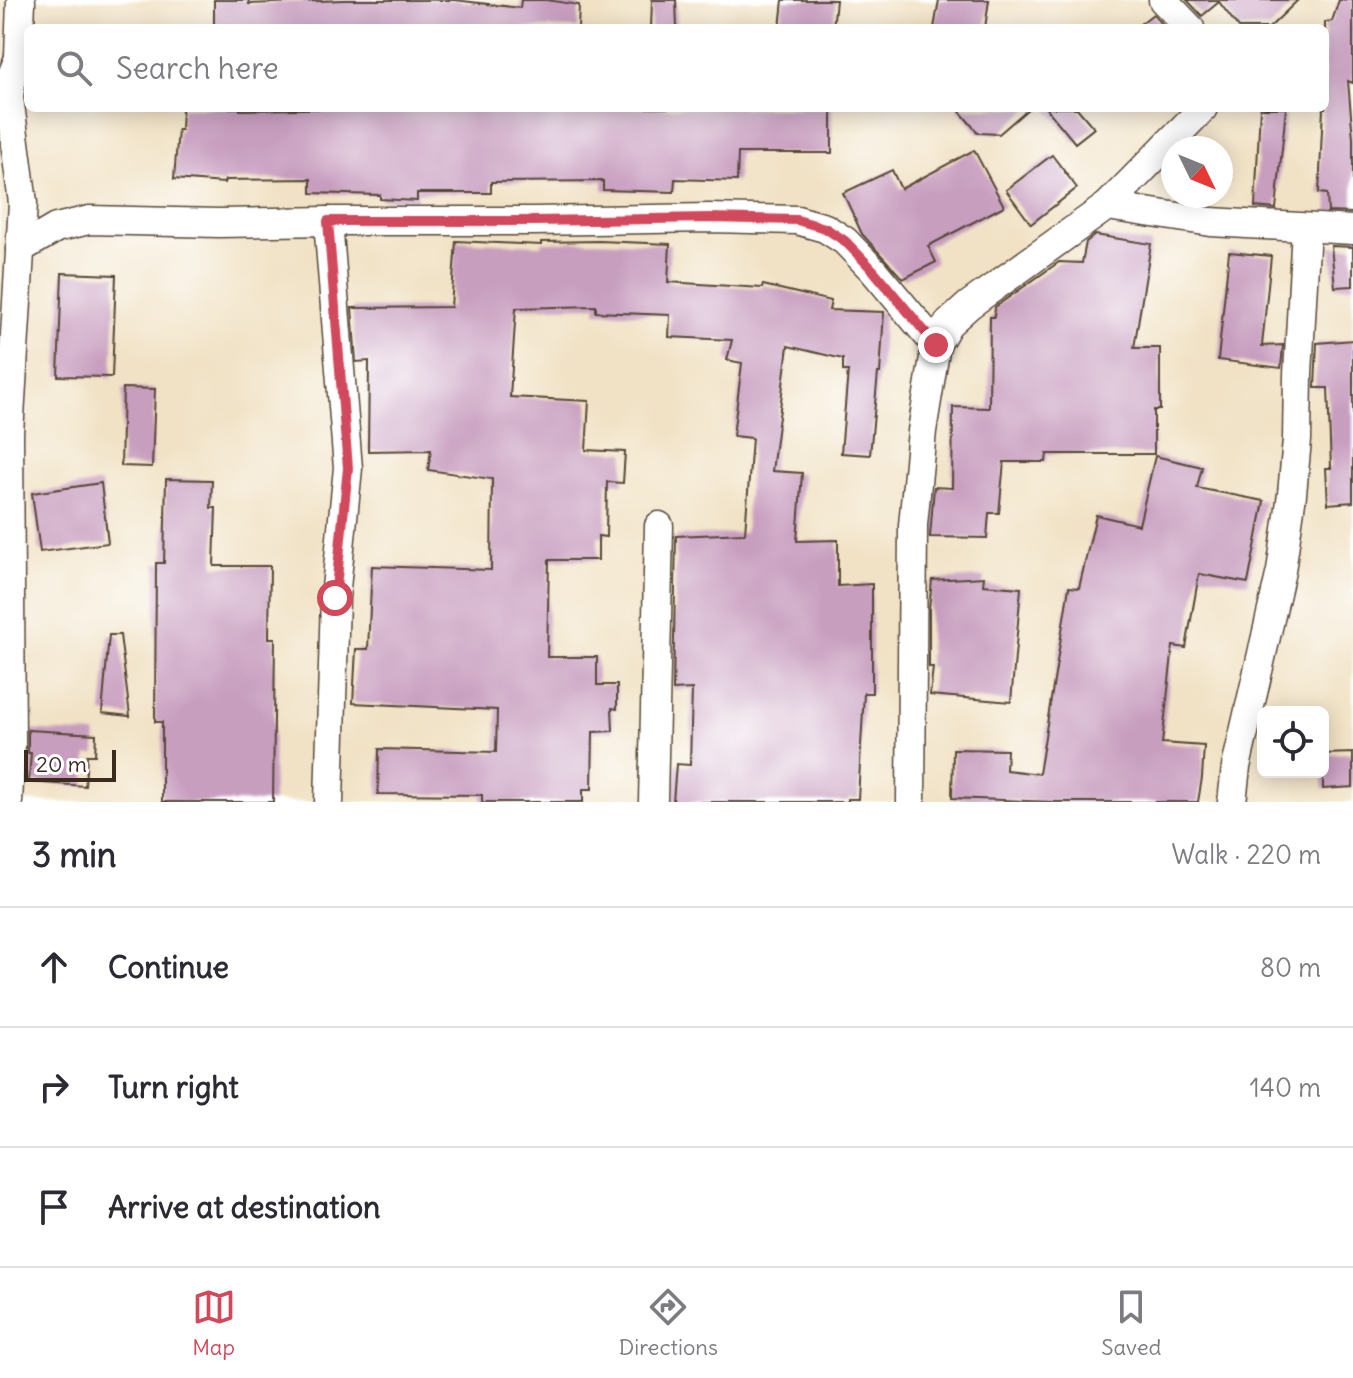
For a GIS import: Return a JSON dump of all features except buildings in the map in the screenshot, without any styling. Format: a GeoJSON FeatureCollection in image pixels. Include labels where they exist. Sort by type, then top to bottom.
{"type":"FeatureCollection","features":[{"type":"Feature","properties":{"kind":"street"},"geometry":{"type":"LineString","coordinates":[[8,802],[5,743],[5,432],[23,203],[9,97],[12,75],[23,47],[21,0]]}},
{"type":"Feature","properties":{"kind":"street"},"geometry":{"type":"LineString","coordinates":[[33,24],[42,0]]}},
{"type":"Feature","properties":{"kind":"street"},"geometry":{"type":"LineString","coordinates":[[1163,0],[1186,24]]}},
{"type":"Feature","properties":{"kind":"street"},"geometry":{"type":"LineString","coordinates":[[911,802],[913,525],[922,431],[936,345],[948,324],[969,305],[1107,206],[1199,112]]}},
{"type":"Feature","properties":{"kind":"street"},"geometry":{"type":"LineString","coordinates":[[1107,206],[1211,222],[1353,230]]}},
{"type":"Feature","properties":{"kind":"street"},"geometry":{"type":"LineString","coordinates":[[20,249],[56,228],[89,220],[219,223],[709,218],[797,220],[825,228],[845,241],[936,345]]}},
{"type":"Feature","properties":{"kind":"street"},"geometry":{"type":"LineString","coordinates":[[328,221],[348,468],[335,598],[329,802]]}},
{"type":"Feature","properties":{"kind":"street"},"geometry":{"type":"LineString","coordinates":[[1232,802],[1236,767],[1281,571],[1292,494],[1306,228]]}},
{"type":"Feature","properties":{"kind":"street"},"geometry":{"type":"LineString","coordinates":[[653,802],[659,526]]}},
{"type":"Feature","properties":{"kind":"route"},"geometry":{"type":"LineString","coordinates":[[335,598],[348,468],[328,221],[797,220],[825,228],[845,241],[936,345]]}}]}
